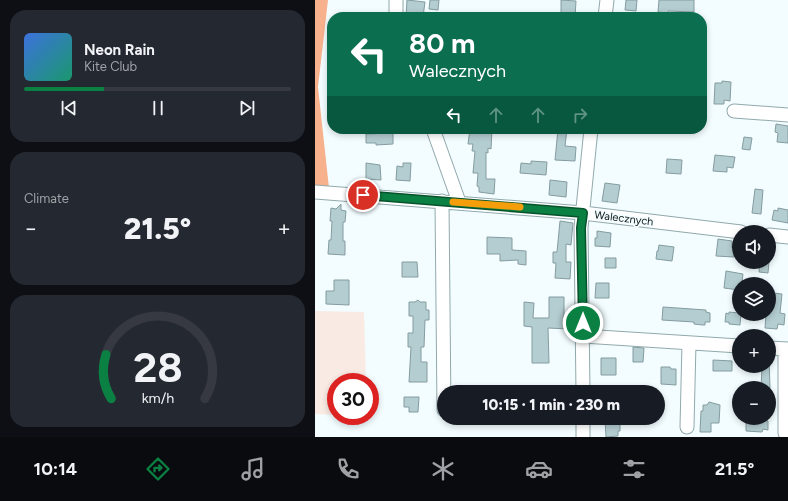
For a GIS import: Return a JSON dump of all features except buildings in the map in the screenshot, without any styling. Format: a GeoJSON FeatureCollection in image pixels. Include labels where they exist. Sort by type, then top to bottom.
{"type":"FeatureCollection","features":[{"type":"Feature","properties":{"kind":"street"},"geometry":{"type":"LineString","coordinates":[[396,0],[396,12]]}},
{"type":"Feature","properties":{"kind":"street"},"geometry":{"type":"LineString","coordinates":[[606,12],[607,0]]}},
{"type":"Feature","properties":{"kind":"street"},"geometry":{"type":"LineString","coordinates":[[734,111],[788,115]]}},
{"type":"Feature","properties":{"kind":"street"},"geometry":{"type":"LineString","coordinates":[[435,134],[459,202]]}},
{"type":"Feature","properties":{"kind":"street"},"geometry":{"type":"LineString","coordinates":[[583,385],[581,228],[591,134]]}},
{"type":"Feature","properties":{"kind":"street","name":"Walecznych"},"geometry":{"type":"LineString","coordinates":[[315,192],[459,202],[583,213],[732,231]]}},
{"type":"Feature","properties":{"kind":"street"},"geometry":{"type":"LineString","coordinates":[[442,201],[444,385]]}},
{"type":"Feature","properties":{"kind":"street"},"geometry":{"type":"LineString","coordinates":[[776,236],[788,238]]}},
{"type":"Feature","properties":{"kind":"street"},"geometry":{"type":"LineString","coordinates":[[583,336],[732,346]]}},
{"type":"Feature","properties":{"kind":"street"},"geometry":{"type":"LineString","coordinates":[[687,427],[689,343]]}},
{"type":"Feature","properties":{"kind":"street"},"geometry":{"type":"LineString","coordinates":[[776,348],[787,349],[785,433]]}},
{"type":"Feature","properties":{"kind":"street"},"geometry":{"type":"LineString","coordinates":[[583,425],[583,437]]}},
{"type":"Feature","properties":{"kind":"shaded area"},"geometry":{"type":"Polygon","coordinates":[[[315,0],[328,0],[318,87],[329,188],[315,187],[315,0]]]}},
{"type":"Feature","properties":{"kind":"shaded area"},"geometry":{"type":"Polygon","coordinates":[[[315,311],[364,312],[366,373],[327,373],[327,415],[315,414],[315,311]]]}},
{"type":"Feature","properties":{"kind":"slow traffic"},"geometry":{"type":"LineString","coordinates":[[453,202],[520,207]]}},
{"type":"Feature","properties":{"kind":"route"},"geometry":{"type":"LineString","coordinates":[[363,195],[583,213],[581,228],[583,323]]}}]}
